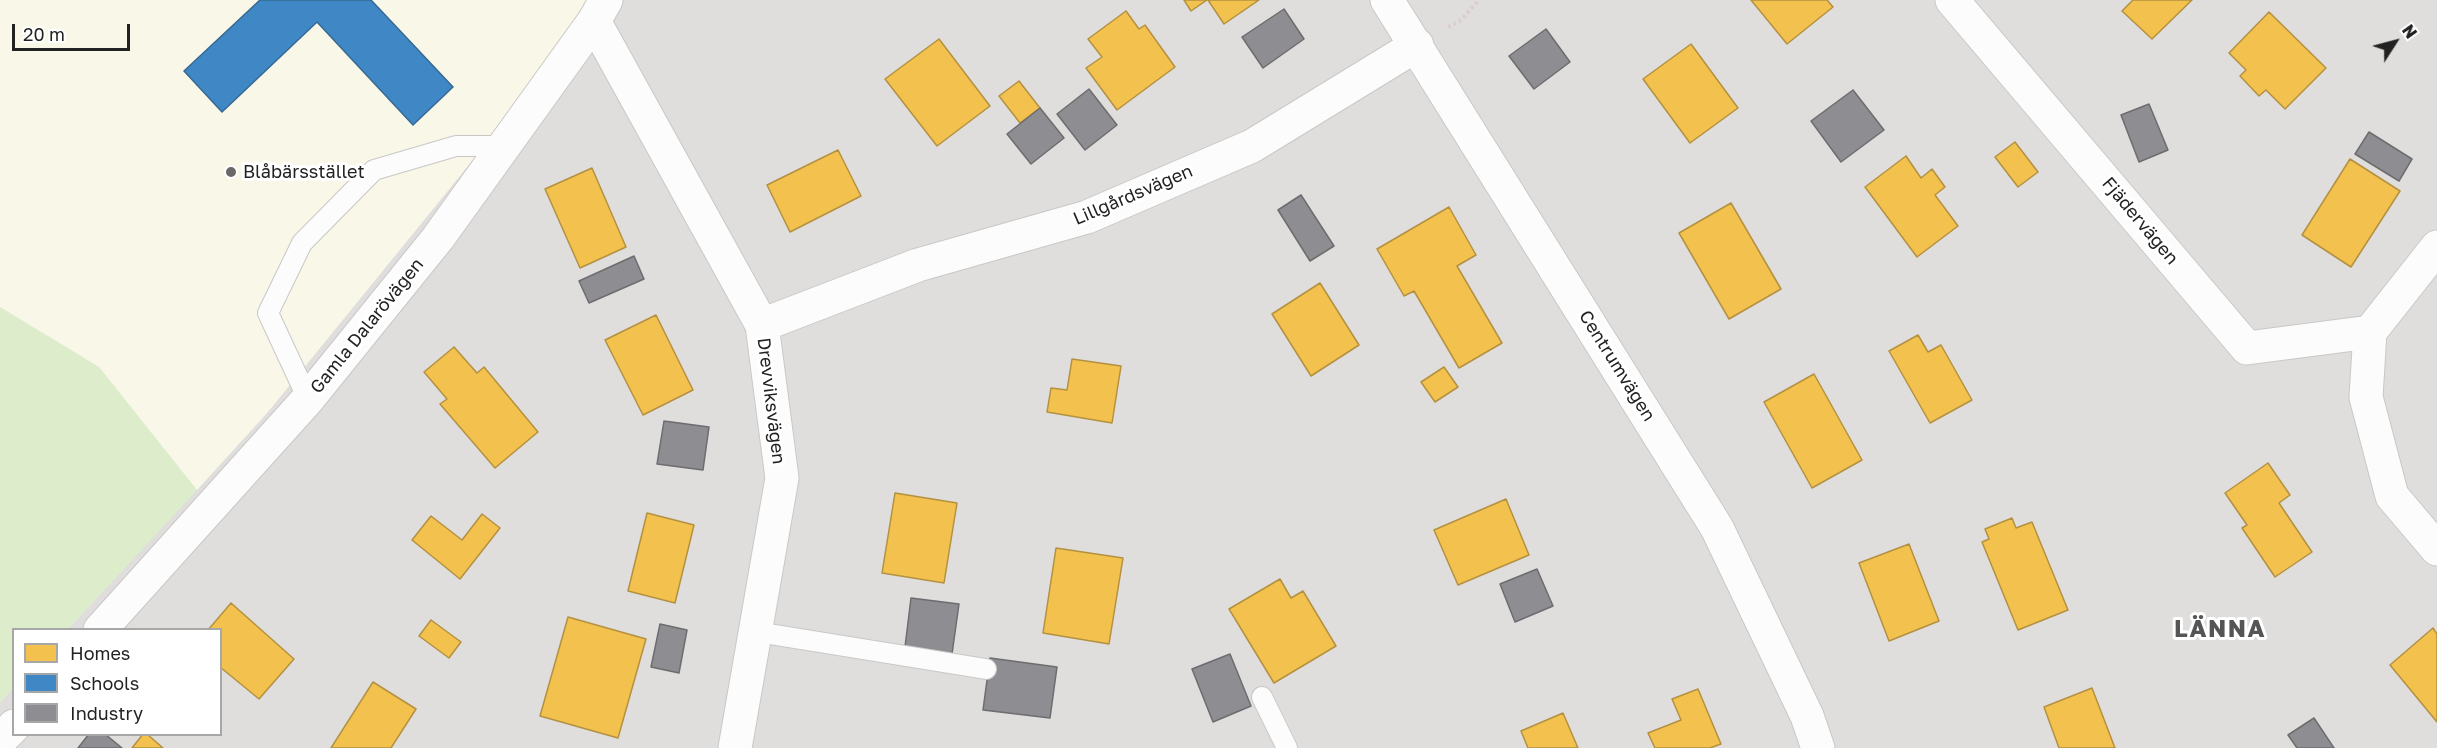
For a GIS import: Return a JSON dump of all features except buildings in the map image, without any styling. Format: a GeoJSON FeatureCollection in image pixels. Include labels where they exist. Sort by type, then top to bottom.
{"type":"FeatureCollection","features":[{"type":"Feature","properties":{"kind":"street","name":"Centrumvägen"},"geometry":{"type":"LineString","coordinates":[[1387,0],[1717,528],[1807,716],[1818,748]]}},
{"type":"Feature","properties":{"kind":"street","name":"Fjädervägen"},"geometry":{"type":"LineString","coordinates":[[1952,0],[2247,348],[2370,332]]}},
{"type":"Feature","properties":{"kind":"street","name":"Gamla Dalarövägen"},"geometry":{"type":"LineString","coordinates":[[102,628],[308,399],[438,238],[600,11]]}},
{"type":"Feature","properties":{"kind":"street","name":"Drevviksvägen"},"geometry":{"type":"LineString","coordinates":[[600,11],[762,325],[782,478],[735,748]]}},
{"type":"Feature","properties":{"kind":"street","name":"Lillgårdsvägen"},"geometry":{"type":"LineString","coordinates":[[762,325],[918,266],[1087,217],[1252,146],[1417,45]]}},
{"type":"Feature","properties":{"kind":"street"},"geometry":{"type":"LineString","coordinates":[[2437,247],[2370,332],[2366,397],[2392,496],[2437,549]]}},
{"type":"Feature","properties":{"kind":"street"},"geometry":{"type":"LineString","coordinates":[[0,740],[12,728]]}},
{"type":"Feature","properties":{"kind":"lane"},"geometry":{"type":"LineString","coordinates":[[308,399],[268,313],[302,243],[374,170],[456,146],[505,146]]}},
{"type":"Feature","properties":{"kind":"lane"},"geometry":{"type":"LineString","coordinates":[[757,632],[986,669]]}},
{"type":"Feature","properties":{"kind":"lane"},"geometry":{"type":"LineString","coordinates":[[1262,697],[1287,748]]}},
{"type":"Feature","properties":{"kind":"shaded area","name":"Blåbärsstället"},"geometry":{"type":"Polygon","coordinates":[[[0,0],[594,0],[572,38],[267,413],[197,490],[99,367],[0,307],[0,0]]]}},
{"type":"Feature","properties":{"kind":"shaded area","name":"LÄNNA"},"geometry":{"type":"Polygon","coordinates":[[[594,0],[2437,0],[2437,748],[0,748],[0,703],[12,689],[12,736],[222,736],[222,628],[69,628],[267,413],[572,38],[594,0]]]}},
{"type":"Feature","properties":{"kind":"green space"},"geometry":{"type":"Polygon","coordinates":[[[0,307],[99,367],[197,490],[69,628],[12,628],[12,689],[0,703],[0,307]]]}},
{"type":"Feature","properties":{"kind":"place","name":"Blåbärsstället"},"geometry":{"type":"Point","coordinates":[231,172]}},
{"type":"Feature","properties":{"kind":"district","name":"LÄNNA"},"geometry":{"type":"Point","coordinates":[2220,629]}}]}
